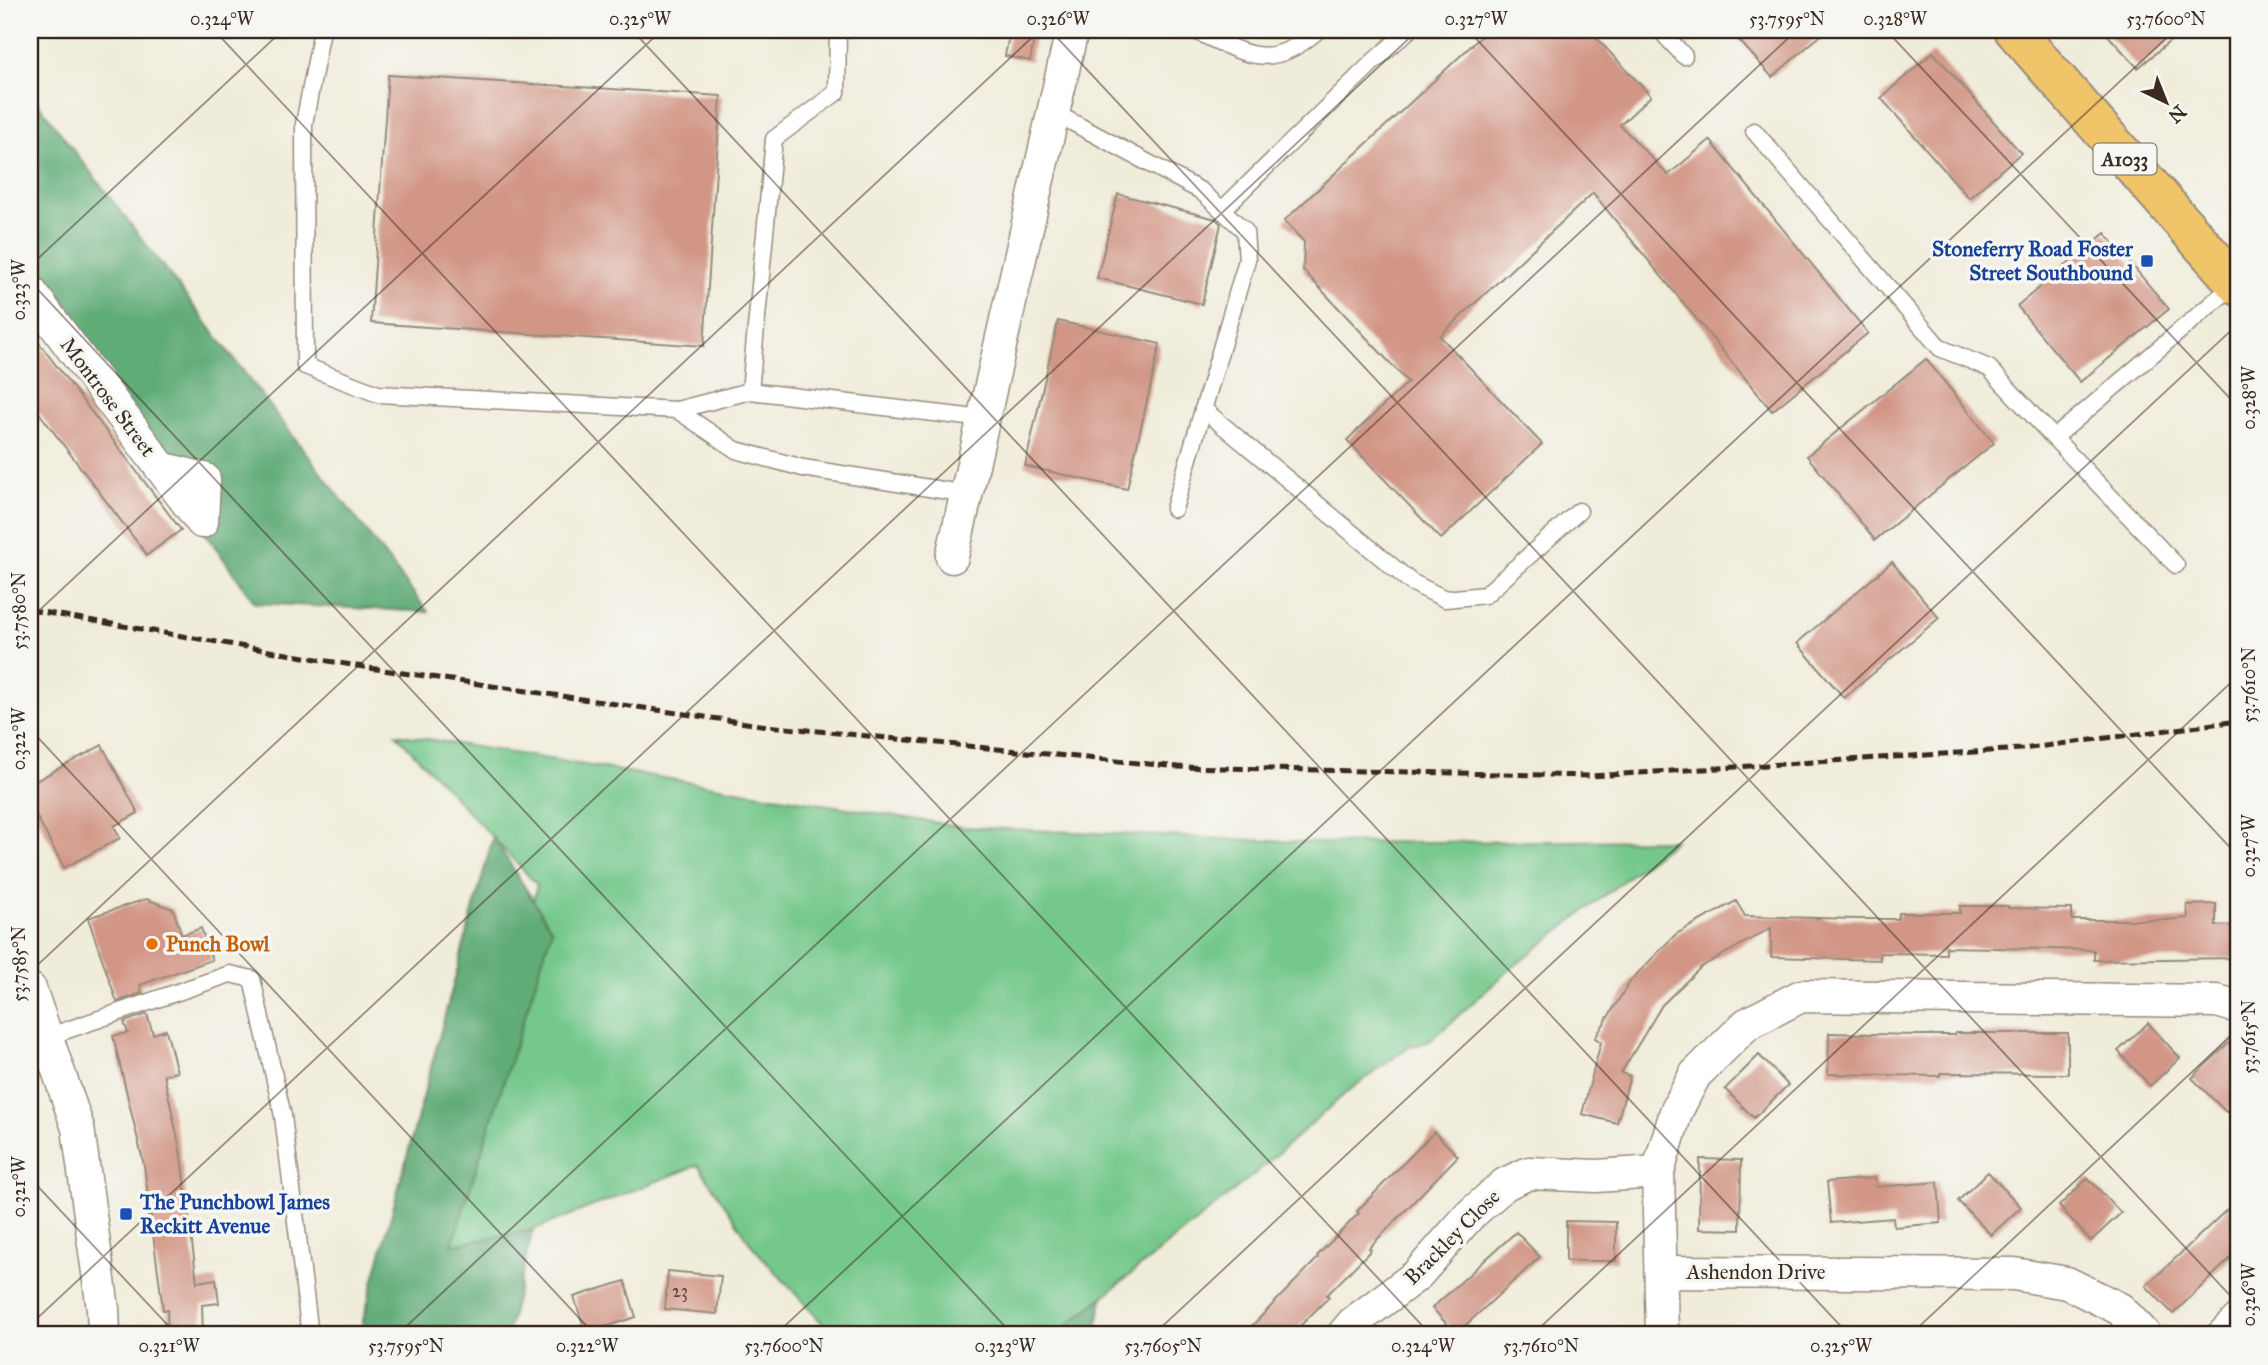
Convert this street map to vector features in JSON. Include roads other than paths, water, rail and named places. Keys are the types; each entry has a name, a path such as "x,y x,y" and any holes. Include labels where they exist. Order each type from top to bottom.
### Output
{"highway":[{"name":"A1033","path":"2014,30 2237,285"}],"street":[{"path":"953,557 1072,30"},
{"name":"Montrose Street","path":"30,291 161,468"},
{"name":"Ashendon Drive","path":"2145,1335 2120,1309 2067,1283 2014,1274 1662,1272 1658,1172 1676,1112 1695,1075 1747,1024 1801,996 2217,1001 2238,1007"},
{"path":"36,1016 78,1128 103,1309 104,1335"},
{"name":"Brackley Close","path":"1343,1335 1353,1323 1417,1275 1469,1216 1505,1184 1529,1173 1596,1176 1658,1172"},
{"path":"1662,1272 1662,1335"},
{"path":"2223,1335 2238,1320"}],"lane":[{"path":"322,30 304,124 305,366 378,394 677,410 750,391 984,419"},
{"path":"750,391 774,139 838,92 838,30"},
{"path":"1193,30 1245,53 1269,57 1301,45 1318,30"},
{"path":"1223,209 1409,30"},
{"path":"1660,30 1684,56"},
{"path":"1053,112 1201,191 1245,231 1247,260 1174,509"},
{"path":"1754,131 1940,348 1989,368 2176,565"},
{"path":"2054,438 2237,285"},
{"path":"1203,409 1411,582 1445,599 1485,595 1578,511"},
{"path":"677,410 736,450 803,468 967,494"},
{"path":"36,1016 230,974 252,979 283,1116 310,1335"}],"railway":[{"path":"30,610 369,668 767,726 1178,767 1591,776 2022,749 2238,721"}],"place":[{"name":"Stoneferry Road Foster Street Southbound","path":"2147,261"},
{"name":"Punch Bowl","path":"152,944"},
{"name":"The Punchbowl James Reckitt Avenue","path":"126,1214"}]}
